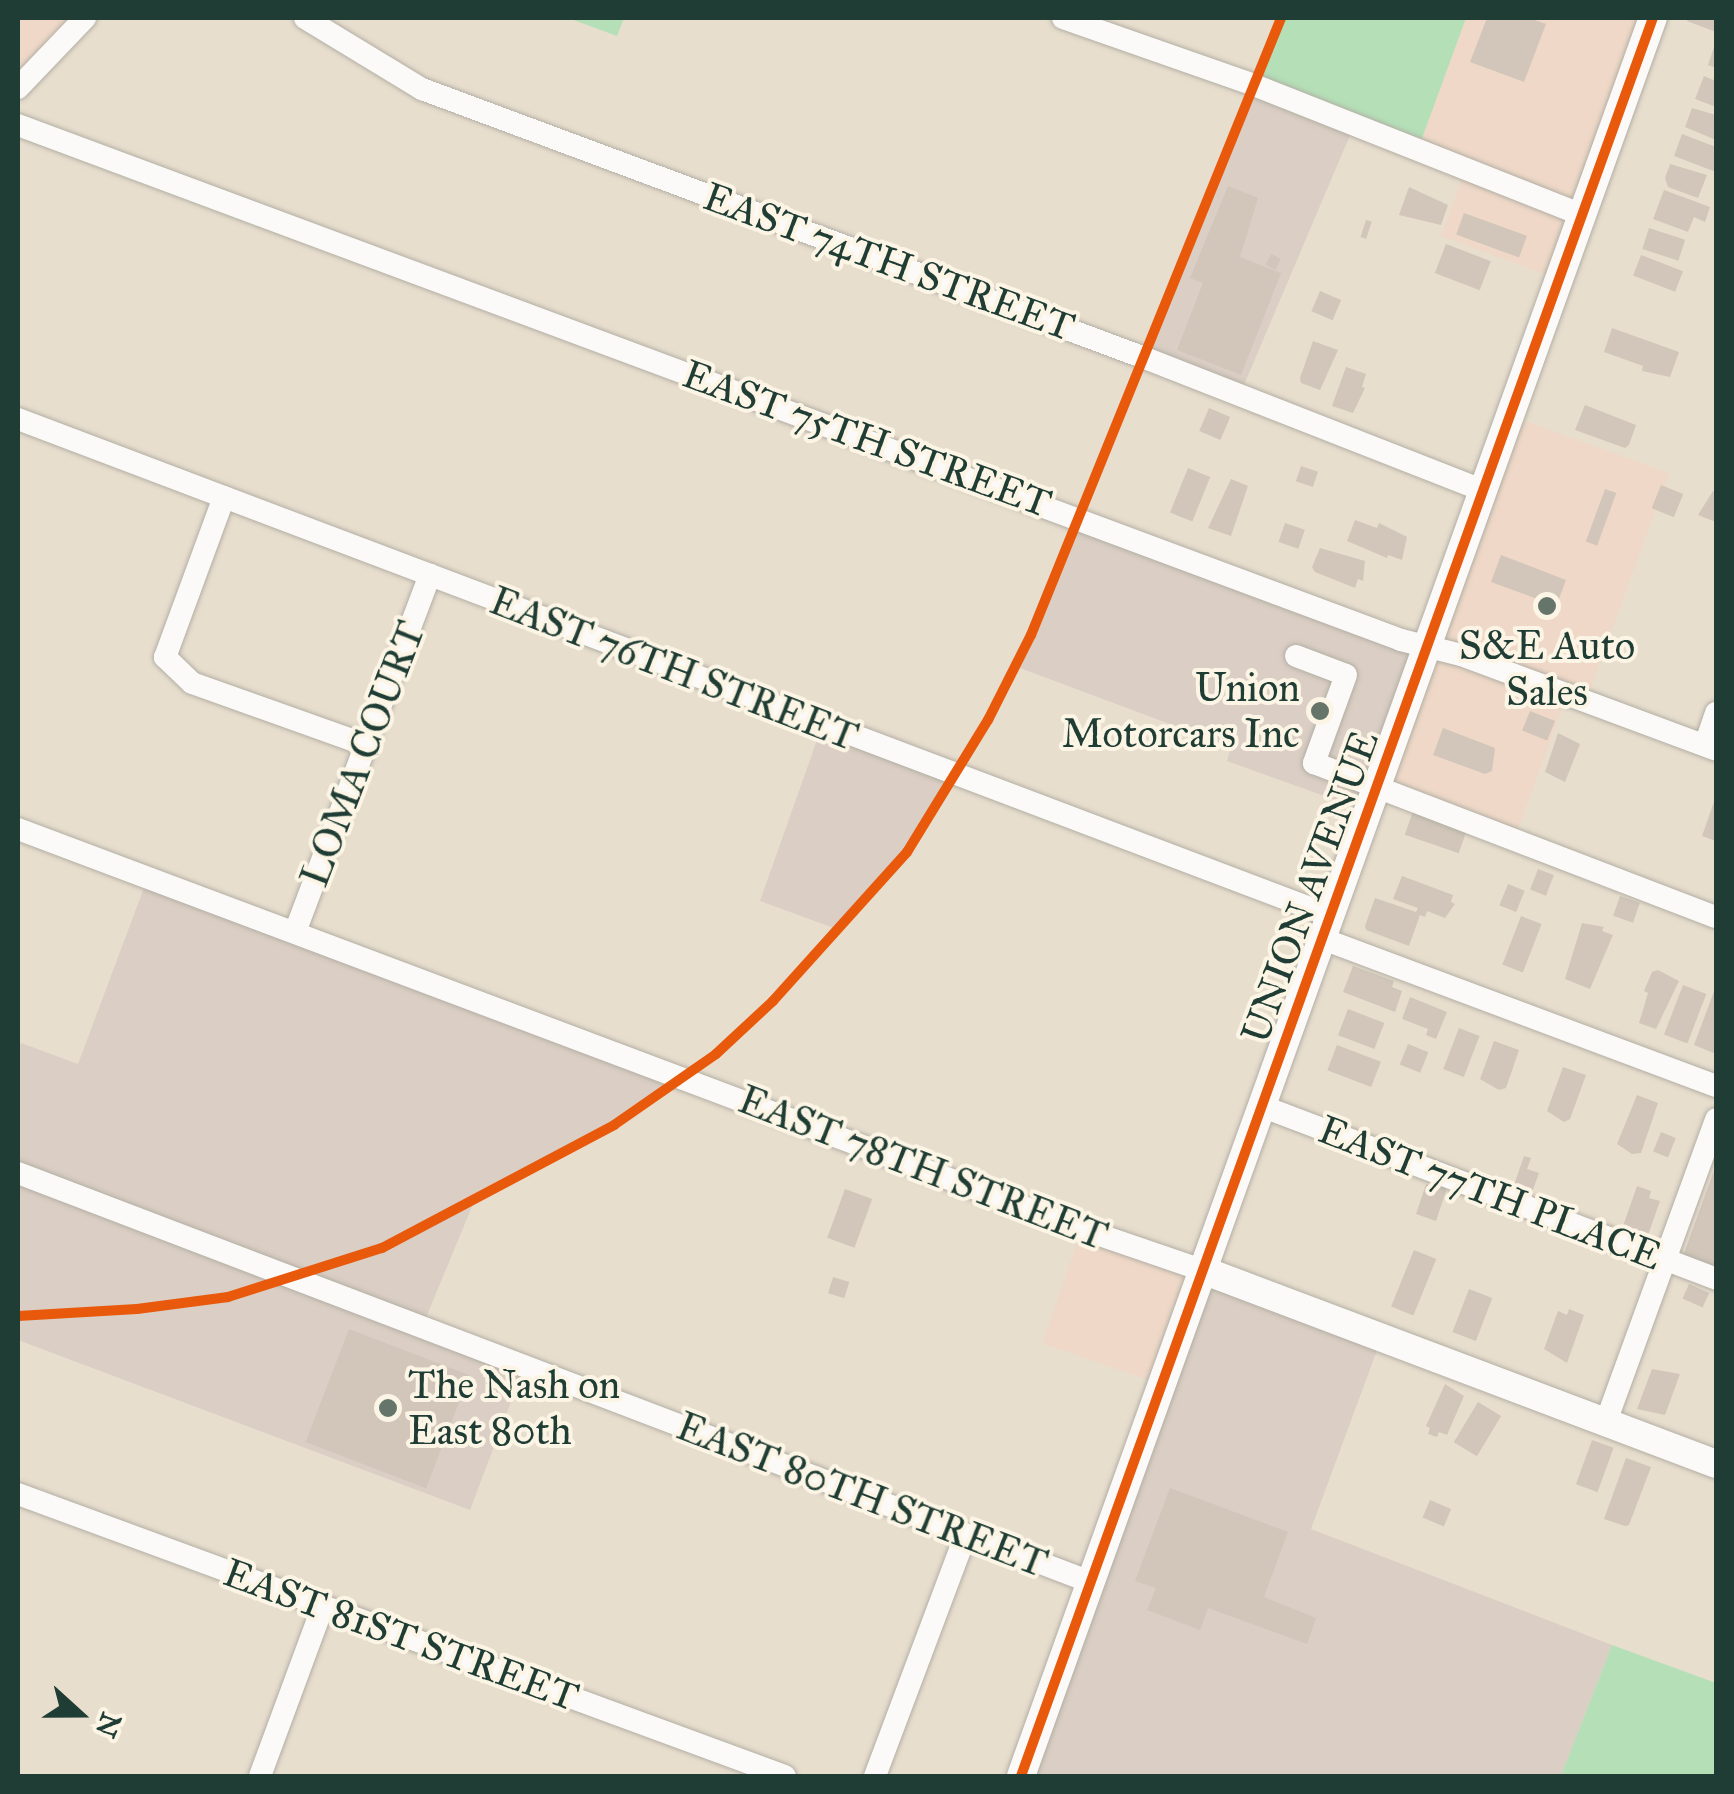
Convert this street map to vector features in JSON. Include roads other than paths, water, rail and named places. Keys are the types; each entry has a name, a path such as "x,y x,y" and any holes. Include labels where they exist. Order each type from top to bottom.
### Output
{"main road":[{"name":"UNION AVENUE","path":"1021,1776 1654,18"},
{"name":"EAST 78TH STREET","path":"1205,1270 1607,1419 1716,1464"}],"street":[{"path":"18,88 85,18"},
{"name":"EAST 74TH STREET","path":"305,18 422,88 1145,358 1482,490"},
{"path":"1063,18 1125,28 1582,215"},
{"name":"EAST 75TH STREET","path":"18,125 1710,748"},
{"name":"EAST 76TH STREET","path":"18,420 430,575 1327,927 1716,1086"},
{"path":"224,497 166,657 192,683 366,745"},
{"name":"LOMA COURT","path":"296,932 430,575"},
{"path":"1296,656 1346,675 1314,763 1716,917"},
{"path":"1710,748 1716,713"},
{"name":"EAST 78TH STREET","path":"18,829 1082,1229 1205,1270"},
{"name":"EAST 77TH PLACE","path":"1264,1107 1716,1279"},
{"path":"1607,1419 1668,1261 1716,1119"},
{"name":"EAST 80TH STREET","path":"18,1172 1090,1582"},
{"name":"EAST 81ST STREET","path":"18,1494 784,1776"},
{"path":"875,1776 964,1536"},
{"path":"260,1776 324,1606"}],"place":[{"name":"S&E Auto Sales","path":"1547,606"},
{"name":"Union Motorcars Inc","path":"1320,711"},
{"name":"The Nash on East 80th","path":"388,1408"}]}
